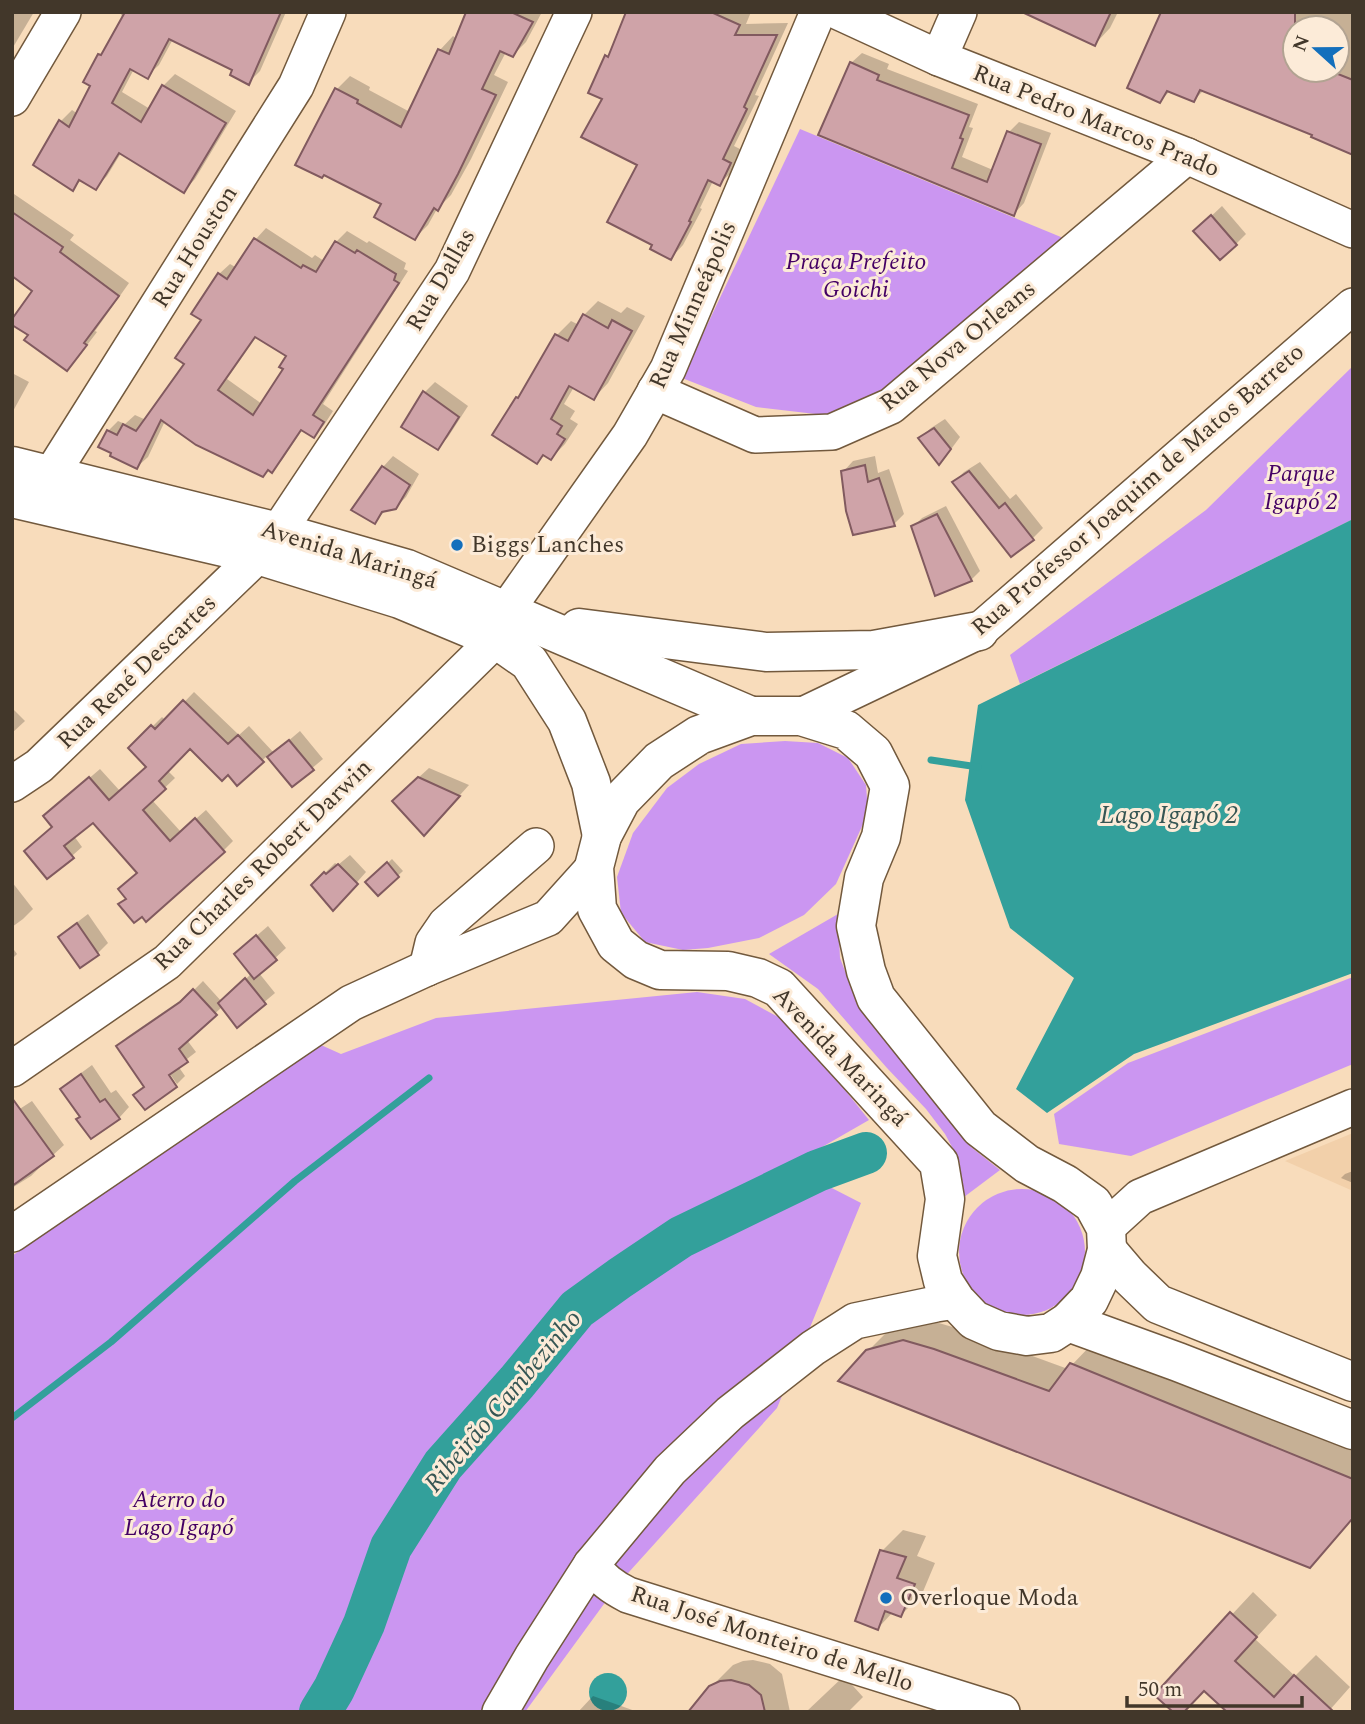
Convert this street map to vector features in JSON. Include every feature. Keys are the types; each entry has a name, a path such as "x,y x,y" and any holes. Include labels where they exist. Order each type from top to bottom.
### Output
{"main road":[{"name":"Avenida Maringá","path":"12,466 51,475 268,544"},
{"name":"Avenida Maringá","path":"12,498 407,569 512,624 751,716"},
{"name":"Avenida Maringá","path":"512,624 529,662 566,721 591,783 598,851 597,909 616,944 636,960 660,970 728,971 758,978 779,988 939,1163 945,1199 937,1255 943,1281 956,1301"},
{"path":"512,624 766,652 874,650 979,631"},
{"name":"Avenida Maringá","path":"598,851 621,800 659,761 699,735 751,716 801,716 846,730 873,753 890,786 881,837 863,878 856,926 866,971 876,998 980,1128 1027,1164 1065,1184 1093,1204 1106,1239 1130,1277 1158,1304 1353,1382"},
{"path":"956,1301 974,1320 999,1331 1027,1336 1051,1333 1068,1322 1088,1300 1100,1277 1106,1239"},
{"path":"1068,1322 1353,1430"}],"street":[{"path":"12,98 62,12"},
{"name":"Rua Houston","path":"51,475 296,86 328,12"},
{"name":"Rua Dallas","path":"268,544 452,271 575,12"},
{"name":"Rua Minneápolis","path":"512,624 668,369 818,12"},
{"name":"Rua Pedro Marcos Prado","path":"838,12 939,58 1187,156 1353,230"},
{"path":"939,58 959,12"},
{"name":"Rua Nova Orleans","path":"655,391 755,435 832,432 879,412 891,406 1187,156"},
{"name":"Rua Professor Joaquim de Matos Barreto","path":"801,716 979,631 1353,306"},
{"name":"Rua René Descartes","path":"12,784 38,766 268,544"},
{"name":"Rua Charles Robert Darwin","path":"12,1069 167,962 512,624"},
{"path":"427,968 433,943 446,924 536,846"},
{"path":"12,1234 351,1003 548,918 598,851"},
{"path":"1106,1239 1140,1197 1353,1107"},
{"path":"500,1712 591,1565 670,1470 730,1413 813,1348 855,1321 956,1301"},
{"name":"Rua José Monteiro de Mello","path":"591,1565 613,1587 628,1595 995,1711"}],"shaded area":[{"path":"1353,1133 1353,1191 1285,1161"}],"green space":[{"name":"Praça Prefeito Goichi","path":"800,129 1073,242 891,397 841,417 756,407 682,378"},
{"name":"Parque Igapó 2","path":"1353,366 1353,519 1020,684 1010,655 1206,510"},
{"path":"785,741 818,743 848,758 866,785 868,813 836,884 804,915 759,938 683,950 645,942 621,913 617,877 633,833 667,788 699,764 741,744"},
{"path":"838,914 840,958 858,1005 971,1147 1000,1170 964,1197 959,1160 945,1134 926,1109 818,989 769,954"},
{"path":"1353,977 1353,1064 1131,1156 1059,1144 1054,1114 1128,1063"},
{"name":"Aterro do Lago Igapó","path":"697,992 745,999 793,1025 869,1120 789,1166 861,1203 777,1408 620,1582 525,1712 12,1712 12,1256 284,1062 321,1045 341,1054 436,1018"},
{"path":"1022,1189 1046,1194 1067,1207 1080,1228 1085,1252 1080,1276 1067,1297 1046,1310 1022,1315 998,1310 977,1297 964,1276 959,1252 964,1228 977,1207 998,1194"}],"water":[{"name":"Lago Igapó 2","path":"1353,519 1353,973 1134,1054 1047,1113 1016,1089 1074,978 1010,928 965,800 978,705"},
{"path":"608,1673 621,1679 627,1692 621,1705 608,1711 595,1705 589,1692 595,1679"}],"building":[{"path":"125,12 281,12 249,85 230,75 232,70 169,39 148,79 130,69 112,103 141,122 162,85 226,123 184,193 119,153 96,190 79,180 73,191 33,165 59,120 69,127 90,86 83,82"},
{"path":"466,12 511,12 533,22 513,57 500,51 482,89 496,95 438,211 434,208 415,240 374,217 381,204 324,175 322,178 295,165 335,88 401,127 438,49 449,54"},
{"path":"626,12 711,12 740,25 735,35 777,35 723,159 731,163 720,186 708,180 689,221 691,222 671,260 650,249 652,245 607,222 637,165 581,137 602,99 588,93 605,55 608,57"},
{"path":"1022,12 1111,12 1095,46"},
{"path":"1161,12 1295,12 1281,14 1281,84 1351,84 1351,79 1353,80 1353,155 1311,137 1312,135 1200,90 1194,102 1167,91 1160,103 1127,88"},
{"path":"850,62 879,75 877,80 969,115 952,168 987,182 1007,131 1041,144 1014,216 818,135"},
{"path":"12,212 63,247 60,252 119,296 67,371 24,340 28,335 12,325 12,319 32,291 12,276"},
{"path":"1211,215 1237,245 1220,260 1193,231"},
{"path":"254,238 301,268 303,265 316,272 335,241 355,253 357,250 396,274 394,280 399,283 313,415 324,422 314,438 301,430 272,473 268,470 263,477 196,445 161,420 137,469 110,456 111,453 98,447 107,430 117,435 123,424 136,431 184,364 175,358 201,320 191,314 218,273 227,279","holes":["255,337 286,356 279,367 283,369 253,415 218,390"]},
{"path":"583,314 608,328 612,320 632,331 594,400 569,386 551,419 562,426 557,434 565,439 551,460 543,455 537,464 492,435 516,397 518,398 555,334 568,341"},
{"path":"423,391 459,417 438,450 401,427"},
{"path":"934,428 951,449 939,465 918,438"},
{"path":"865,465 868,482 879,478 895,526 853,535 846,511 841,471"},
{"path":"382,466 410,485 396,509 382,512 375,524 351,510"},
{"path":"969,471 999,508 1005,503 1034,540 1011,557 952,482"},
{"path":"937,514 972,581 935,596 911,526"},
{"path":"183,700 228,744 238,735 264,762 237,786 228,775 222,781 190,749 159,781 166,789 143,810 170,841 195,818 225,852 146,922 142,917 134,923 118,904 126,899 118,889 137,873 93,823 64,846 74,858 47,879 24,851 52,827 43,816 89,777 109,800 146,767 128,748 151,725 155,729"},
{"path":"289,740 314,770 292,787 267,757"},
{"path":"418,777 460,796 424,836 392,801"},
{"path":"387,862 399,877 378,896 365,882"},
{"path":"338,864 358,884 333,911 311,885 324,872 326,874"},
{"path":"77,923 99,955 80,968 58,937"},
{"path":"256,935 277,960 254,979 234,954"},
{"path":"245,978 266,1004 237,1028 218,1003"},
{"path":"193,989 217,1015 179,1049 188,1062 169,1075 177,1087 145,1110 133,1095 144,1087 116,1046 180,1002"},
{"path":"81,1074 100,1102 105,1099 120,1119 91,1139 76,1119 80,1117 60,1089"},
{"path":"12,1098 54,1156 12,1186"},
{"path":"903,1340 1049,1391 1070,1363 1353,1479 1353,1518 1310,1568 838,1381 866,1350"},
{"name":"Overloque Moda","path":"880,1550 906,1557 897,1578 915,1584 901,1617 885,1611 878,1630 855,1621"},
{"path":"1230,1612 1257,1637 1235,1661 1274,1697 1294,1675 1334,1712 1227,1712 1204,1691 1184,1712 1173,1712 1154,1695"},
{"path":"731,1680 749,1685 761,1695 765,1712 688,1712 709,1686"}],"waterway":[{"path":"931,760 978,767"},
{"path":"12,1418 111,1342 295,1181 429,1078"},
{"name":"Ribeirão Cambezinho","path":"320,1712 334,1689 364,1624 391,1547 443,1465 577,1309 681,1237 817,1171 866,1153"}],"place":[{"name":"Biggs Lanches","path":"457,545"},
{"name":"Overloque Moda","path":"886,1598"}]}
